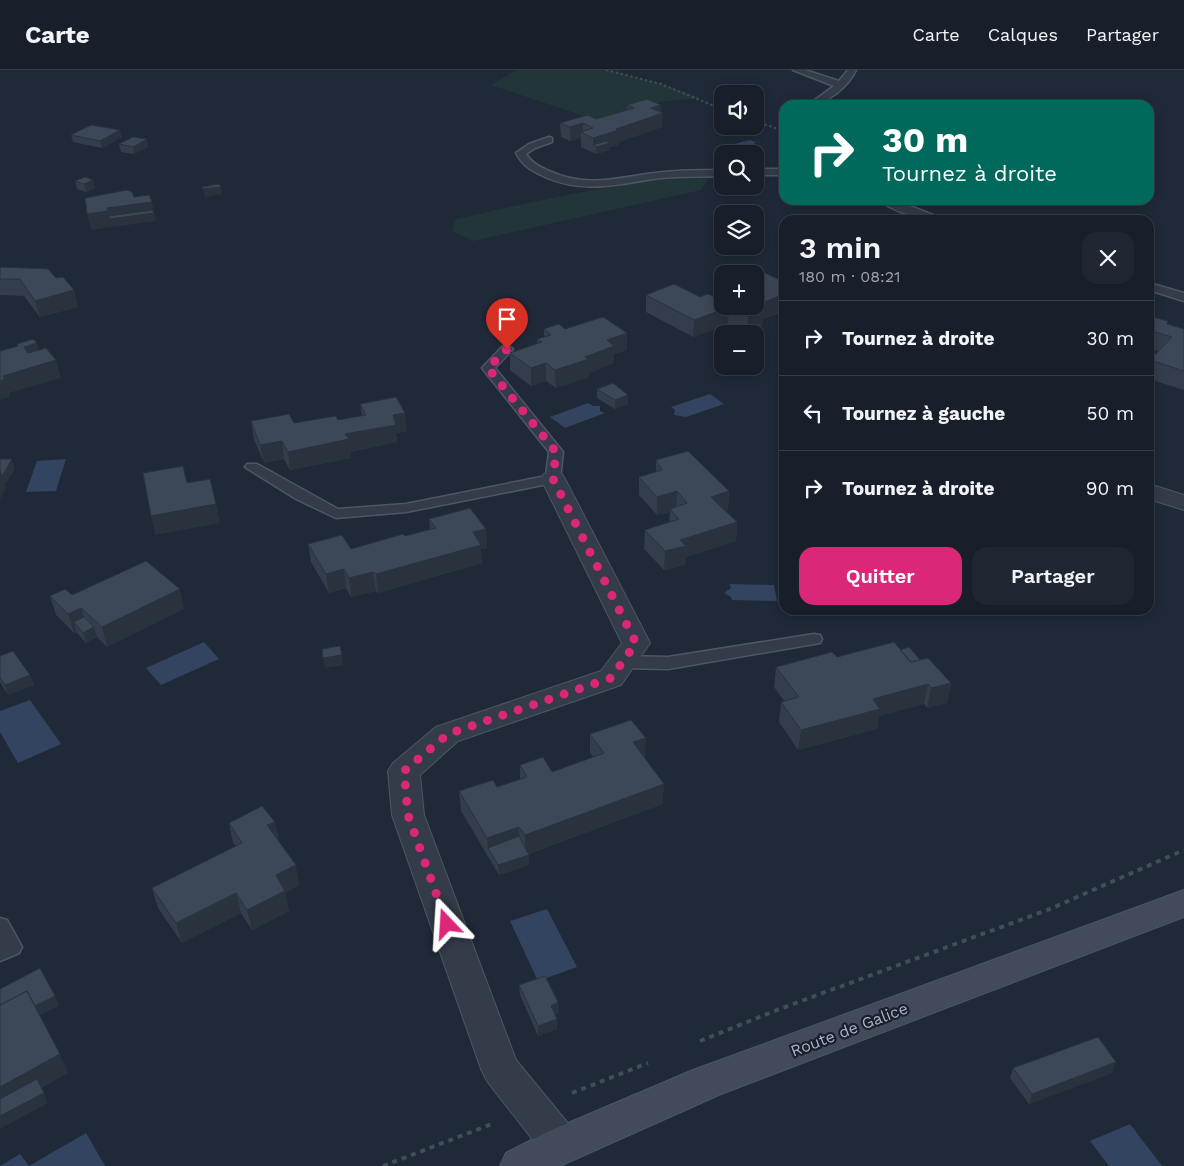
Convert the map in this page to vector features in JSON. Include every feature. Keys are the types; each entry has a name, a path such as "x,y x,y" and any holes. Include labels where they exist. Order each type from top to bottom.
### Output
{"main road":[{"name":"Route de Galice","path":"520,1166 707,1082 1184,904"}],"street":[{"path":"553,479 636,643 611,678 448,734 404,771 408,815 500,1069 561,1146"},
{"path":"1154,493 1184,503"}],"lane":[{"path":"797,70 841,85"},
{"path":"818,100 841,85 850,76 852,70"},
{"path":"549,140 521,153 525,163 559,180 574,184 592,185 678,173 714,173"},
{"path":"764,172 779,172"},
{"path":"896,205 922,215"},
{"path":"1154,288 1184,297"},
{"path":"252,467 336,514 406,508 553,479 556,452 488,368 507,349"},
{"path":"622,662 668,663 814,639"},
{"path":"0,926 12,947 0,953"}],"path":[{"path":"606,70 661,84 714,106"},
{"path":"764,124 779,129"},
{"path":"696,1043 777,1010 1050,909 1184,850"},
{"path":"383,1166 650,1062"}],"green space":[{"path":"517,70 606,70 661,84 701,98 660,102 599,121 491,85"},
{"path":"687,176 708,179 701,190 473,241 452,231 456,219 600,189"}],"water":[{"path":"750,140 756,142 753,145 734,145"},
{"path":"710,394 724,404 686,417 674,415 675,410 671,407"},
{"path":"588,403 593,406 600,406 600,411 605,413 565,428 550,417"},
{"path":"66,459 56,491 26,492 37,461"},
{"path":"730,584 774,585 777,601 732,600 731,597 724,593 731,588"},
{"path":"204,642 219,659 161,685 146,668"},
{"path":"30,700 61,744 18,763 0,732 0,711"},
{"path":"547,909 577,967 538,981 510,921"},
{"path":"1130,1124 1162,1166 1109,1166 1090,1141"},
{"path":"86,1133 105,1166 29,1166"},
{"path":"20,1154 29,1166 0,1166"}],"building":[{"path":"647,99 661,105 651,108 663,113 593,138 581,132 593,128 583,123 570,127 560,123 588,115 596,119 634,108 627,105"},
{"path":"91,125 120,130 100,141 71,135"},
{"path":"133,137 147,139 133,147 119,144"},
{"path":"606,141 610,143 596,147 593,145"},
{"path":"85,177 93,180 84,184 75,181"},
{"path":"219,184 221,187 203,189 202,187"},
{"path":"127,190 132,192 134,197 149,195 152,202 107,208 108,211 87,214 85,198"},
{"path":"153,210 154,213 109,219 109,216"},
{"path":"1,267 48,269 56,278 63,277 74,290 35,301 20,279 0,279"},
{"path":"764,272 779,280 779,296 764,302"},
{"path":"674,284 700,297 708,294 714,297 714,313 694,320 646,295"},
{"path":"603,317 627,333 607,340 614,346 585,357 589,359 555,370 546,363 531,368 510,353 542,342 537,339 551,335 544,329 559,324 565,329"},
{"path":"1154,317 1168,321 1167,324 1184,329 1184,371 1154,361 1154,356 1172,337 1154,332"},
{"path":"33,339 37,343 24,347 28,353 46,348 56,360 3,376 5,379 0,381 0,351"},
{"path":"613,383 628,395 615,400 597,389"},
{"path":"396,397 405,413 393,415 396,425 345,434 349,439 288,452 282,441 260,445 251,421 289,414 294,423 336,416 338,420 366,415 360,404"},
{"path":"688,451 729,491 711,497 737,522 680,540 686,546 665,551 645,530 679,519 670,509 687,503 677,491 657,497 639,477 662,470 656,460"},
{"path":"0,459 12,459 2,476 0,470"},
{"path":"183,466 187,483 210,479 216,504 151,516 143,473"},
{"path":"470,508 486,529 473,532 481,545 376,574 373,572 349,578 344,569 326,574 308,544 342,535 351,549 403,534 405,536 436,528 429,519"},
{"path":"146,561 180,589 102,627 81,608 68,614 50,596 65,589 72,595"},
{"path":"84,617 94,627 83,633 74,622"},
{"path":"894,642 911,662 928,658 951,683 931,688 928,684 873,699 880,709 801,730 781,702 799,697 776,667 832,652 837,657"},
{"path":"340,646 342,655 323,658 322,649"},
{"path":"909,647 920,660 911,662 900,650"},
{"path":"13,651 30,675 5,685 0,677 0,656"},
{"path":"631,720 646,738 633,742 664,784 525,835 519,827 487,838 459,791 493,780 497,787 527,777 520,765 543,757 552,772 604,753 590,734"},
{"path":"262,806 275,822 267,825 296,865 276,875 285,891 247,910 236,893 176,923 152,888 242,843 229,823"},
{"path":"519,836 529,855 498,865 488,848"},
{"path":"40,968 55,996 35,1006 27,991 0,1005 0,989"},
{"path":"545,976 558,1002 551,1006 557,1019 538,1026 519,985"},
{"path":"27,991 60,1054 0,1087 0,1005"},
{"path":"1098,1037 1116,1062 1032,1094 1013,1068"},
{"path":"37,1079 44,1093 0,1116 0,1099"}],"route":[{"path":"447,924 408,815 404,771 448,734 611,678 636,643 553,479 556,452 488,368 507,349"}]}
